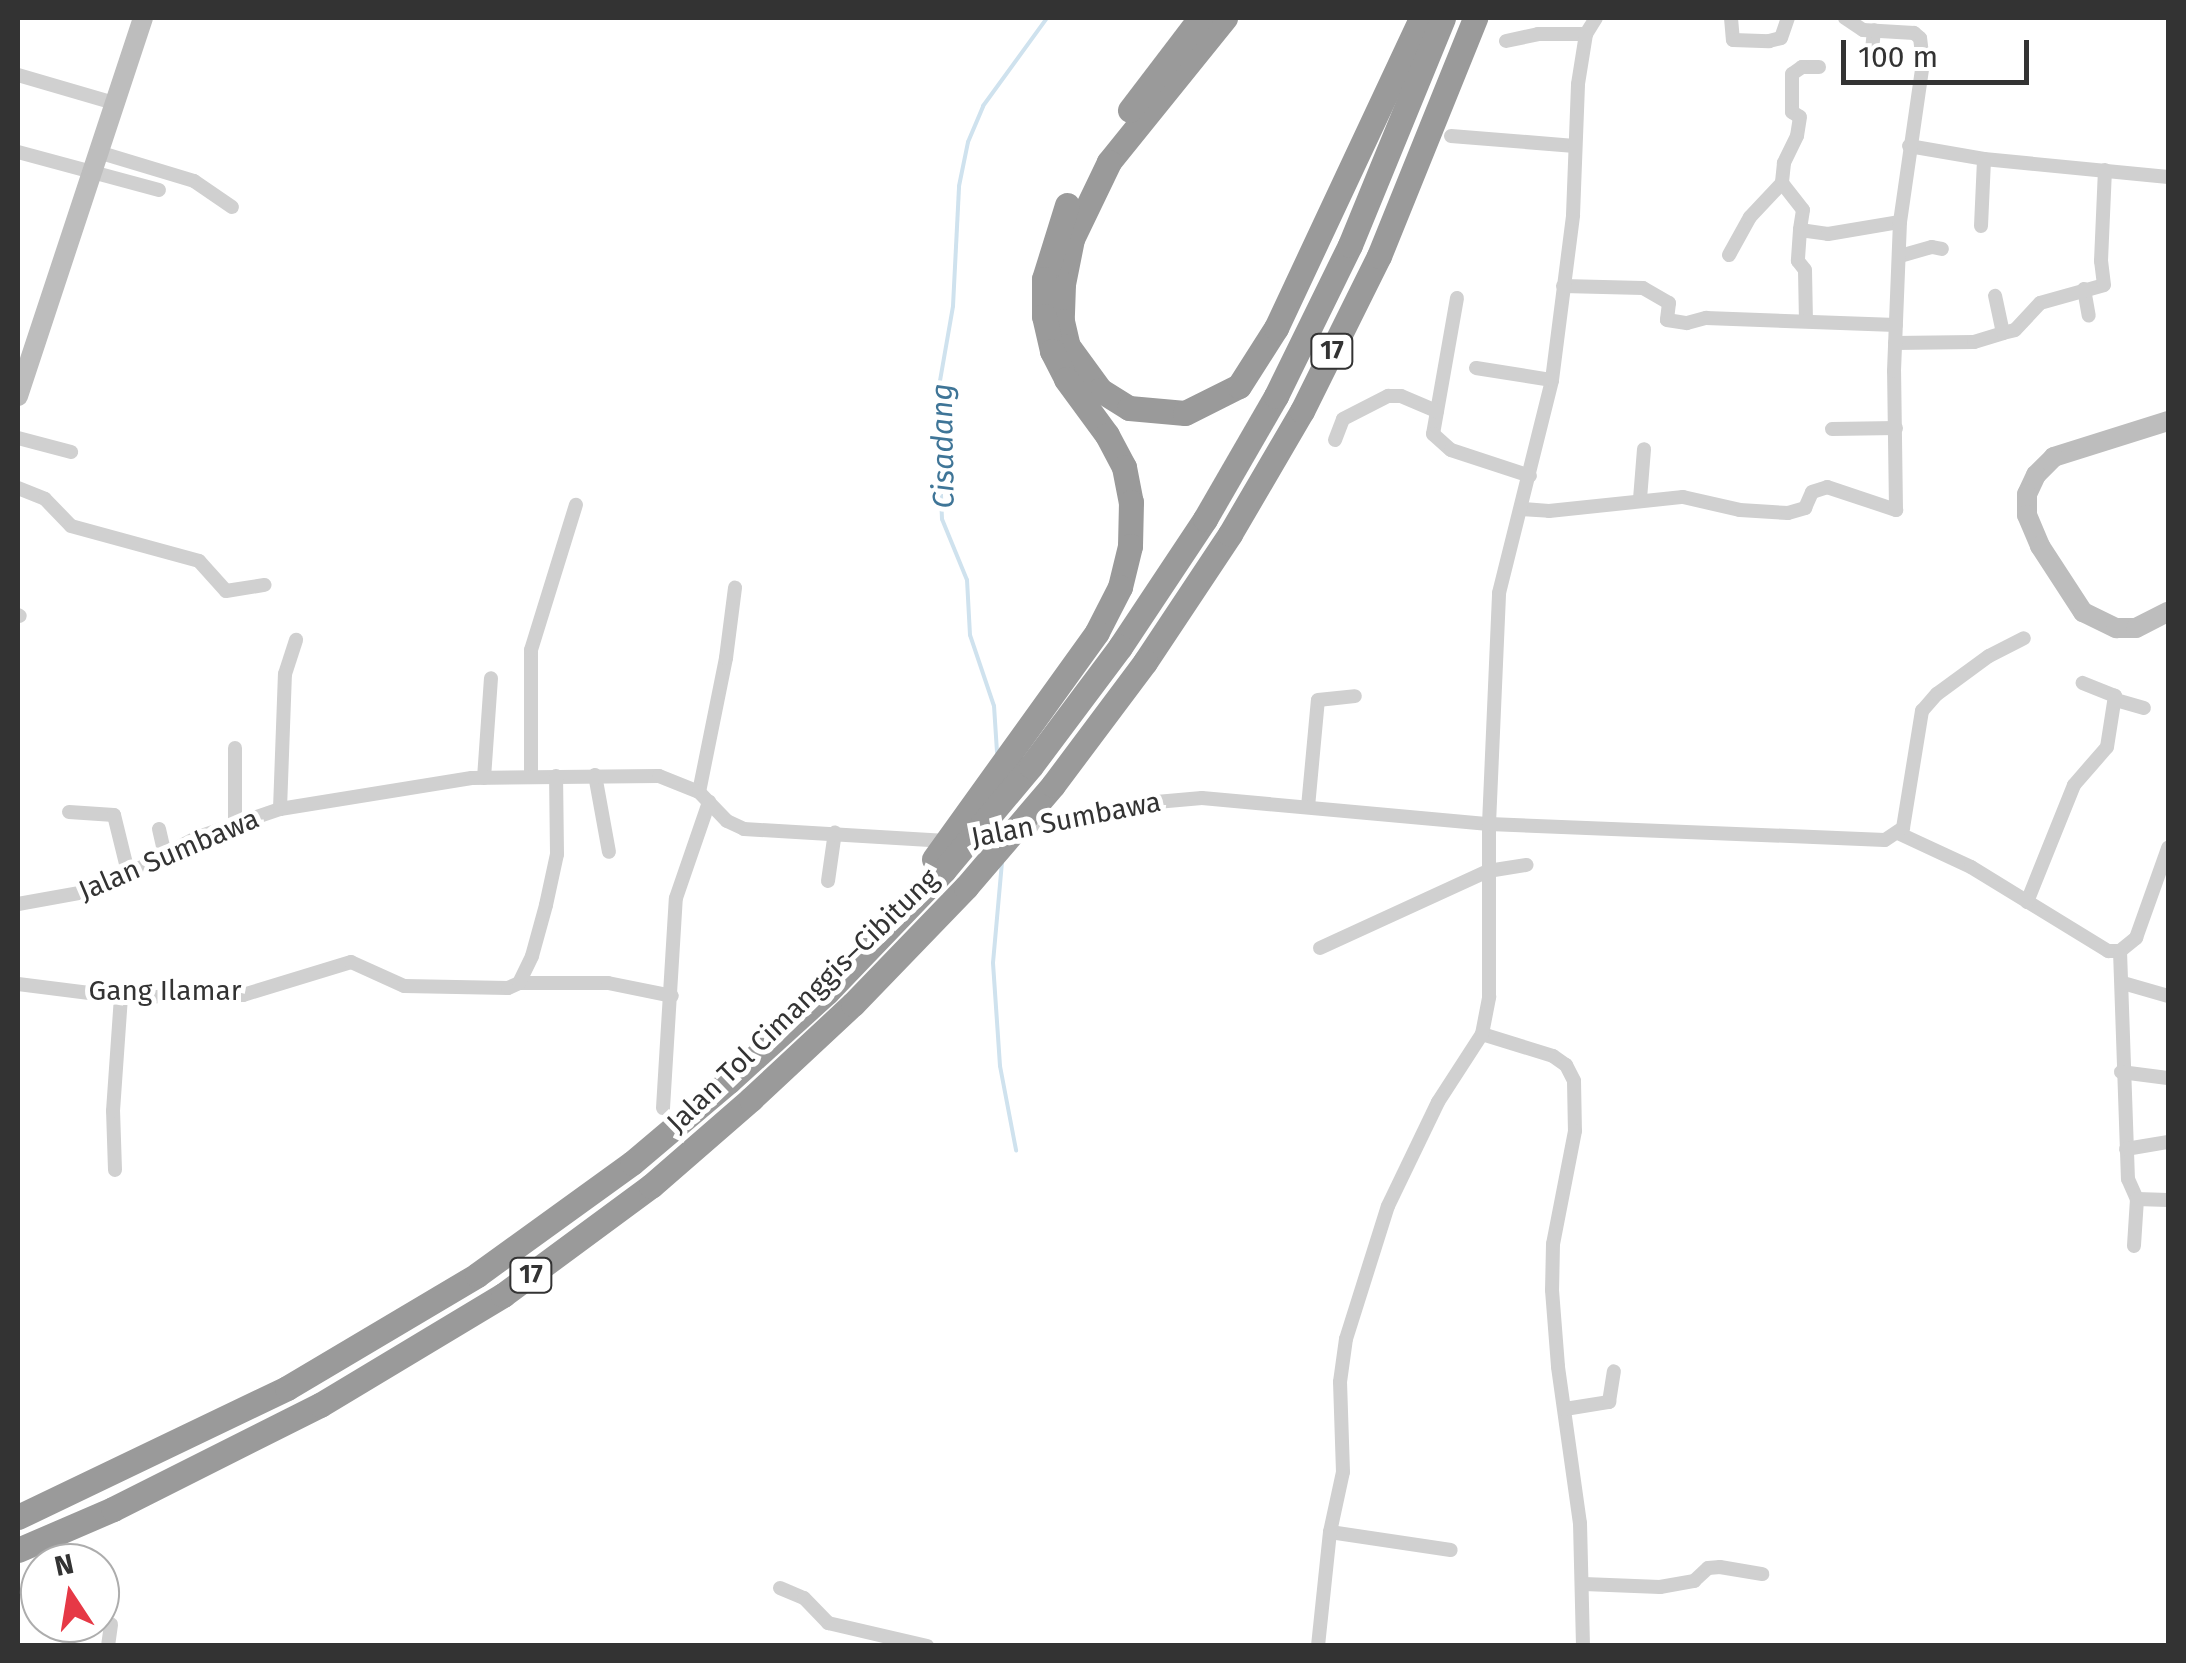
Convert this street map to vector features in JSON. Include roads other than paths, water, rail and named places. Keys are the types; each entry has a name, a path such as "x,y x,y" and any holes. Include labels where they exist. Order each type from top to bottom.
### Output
{"highway":[{"path":"939,865 1096,632 1120,587 1130,546 1132,502 1124,467 1052,351 1044,316 1044,279 1055,234 1072,194 1098,152 1200,18"},
{"path":"1226,18 1110,162 1072,238 1063,284 1062,321 1068,346 1100,390 1129,408 1185,412 1238,386 1258,360 1421,18"},
{"name":"Jalan Tol Cimanggis–Cibitung","path":"18,1517 288,1388 477,1275 632,1163 827,992 1031,766 1120,647 1205,519 1276,396 1350,246 1443,18"},
{"name":"Jalan Tol Cimanggis–Cibitung","path":"18,1550 113,1509 320,1405 503,1295 651,1186 751,1099 966,887 1052,784 1145,662 1230,534 1302,411 1378,256 1475,18"}],"main road":[{"path":"18,396 143,18"},
{"path":"2168,420 2054,457 2036,475 2028,494 2027,515 2040,546 2083,612 2116,628 2136,628 2168,612"}],"street":[{"path":"1318,1646 1330,1532 1343,1472 1340,1382 1350,1325 1399,1181 1438,1102 1482,1034 1490,980 1489,824 1499,593 1552,380 1586,34 1596,18"},
{"path":"1731,18 1733,40 1769,41 1781,38 1788,18"},
{"path":"1522,509 1549,511 1640,498 1683,497 1740,510 1788,513 1801,510 1812,492 1827,487 1896,510 1895,343 1900,222 1923,62 1914,26 1874,30 1858,28 1845,18"},
{"path":"1872,59 1874,30"},
{"path":"1506,41 1538,34 1586,34"},
{"path":"1729,255 1750,217 1782,182 1784,163 1797,136 1800,117 1792,112 1792,74 1802,67 1819,67"},
{"path":"18,75 114,103"},
{"path":"1451,136 1575,146"},
{"path":"1909,146 1984,159 2168,177"},
{"path":"18,152 194,181 232,207"},
{"path":"1980,226 1984,159"},
{"path":"96,162 159,190"},
{"path":"1895,343 1974,342 2014,330 2040,303 2104,285 2105,170"},
{"path":"1782,182 1803,210 1798,261 1805,270 1806,321"},
{"path":"1800,230 1828,234 1900,222"},
{"path":"1900,256 1932,247 1942,249"},
{"path":"1564,286 1643,288 1668,303 1667,320 1687,324 1706,318 1896,324"},
{"path":"2084,288 2088,316"},
{"path":"1995,296 2003,333"},
{"path":"1457,298 1433,434 1451,450 1530,476"},
{"path":"1476,368 1552,380"},
{"path":"1335,440 1342,419 1388,396 1400,396 1436,411"},
{"path":"1832,429 1896,428"},
{"path":"18,438 71,452"},
{"path":"1640,498 1644,448"},
{"path":"18,488 45,500 71,526 199,561 228,592 265,585"},
{"path":"531,777 531,650 576,505"},
{"path":"663,1108 676,898 704,797 735,588"},
{"path":"2024,638 1989,656 1937,694 1922,711 1900,834 1970,867 2100,948 2120,950 2136,938 2168,848"},
{"path":"280,809 285,674 296,640"},
{"path":"484,778 492,678"},
{"path":"2083,683 2105,690 2116,700 2144,708"},
{"path":"1308,807 1318,700 1354,696"},
{"path":"2026,902 2074,785 2106,747 2116,700"},
{"path":"235,748 235,824"},
{"path":"596,775 609,852"},
{"path":"556,776 556,854 540,928 518,982 608,984 672,996"},
{"name":"Jalan Sumbawa","path":"18,904 89,893 164,855 280,809 484,778 659,776 704,797 727,821 744,829 952,841 1164,800 1202,798 1489,824 1806,840 1885,840 1900,834"},
{"path":"69,812 114,815 129,876"},
{"path":"159,829 164,855"},
{"path":"828,881 835,832"},
{"path":"1320,948 1488,870 1526,864"},
{"path":"2120,950 2124,983 2121,1072 2128,1179 2137,1199 2134,1246"},
{"name":"Gang Ilamar","path":"18,984 121,997 243,994 336,963 356,962 404,986 497,990 518,982"},
{"path":"2124,983 2168,996"},
{"path":"116,1170 113,1110 121,997"},
{"path":"1482,1034 1553,1056 1566,1065 1574,1081 1575,1131 1554,1244 1552,1277 1584,1584 1582,1646"},
{"path":"2121,1072 2168,1078"},
{"path":"2126,1149 2168,1142"},
{"path":"2137,1199 2168,1200"},
{"path":"1564,1409 1609,1402 1614,1371"},
{"path":"1330,1532 1451,1550"},
{"path":"1584,1584 1660,1587 1694,1582 1708,1568 1720,1566 1762,1574"},
{"path":"780,1588 804,1598 828,1624 928,1646"}],"waterway":[{"name":"Cisadang","path":"997,752 994,706 970,635 967,580 942,519 937,398 953,306 959,186 968,142 983,106 1047,18"},
{"name":"Cisadang","path":"1002,862 993,963 1000,1066 1016,1150"}]}
